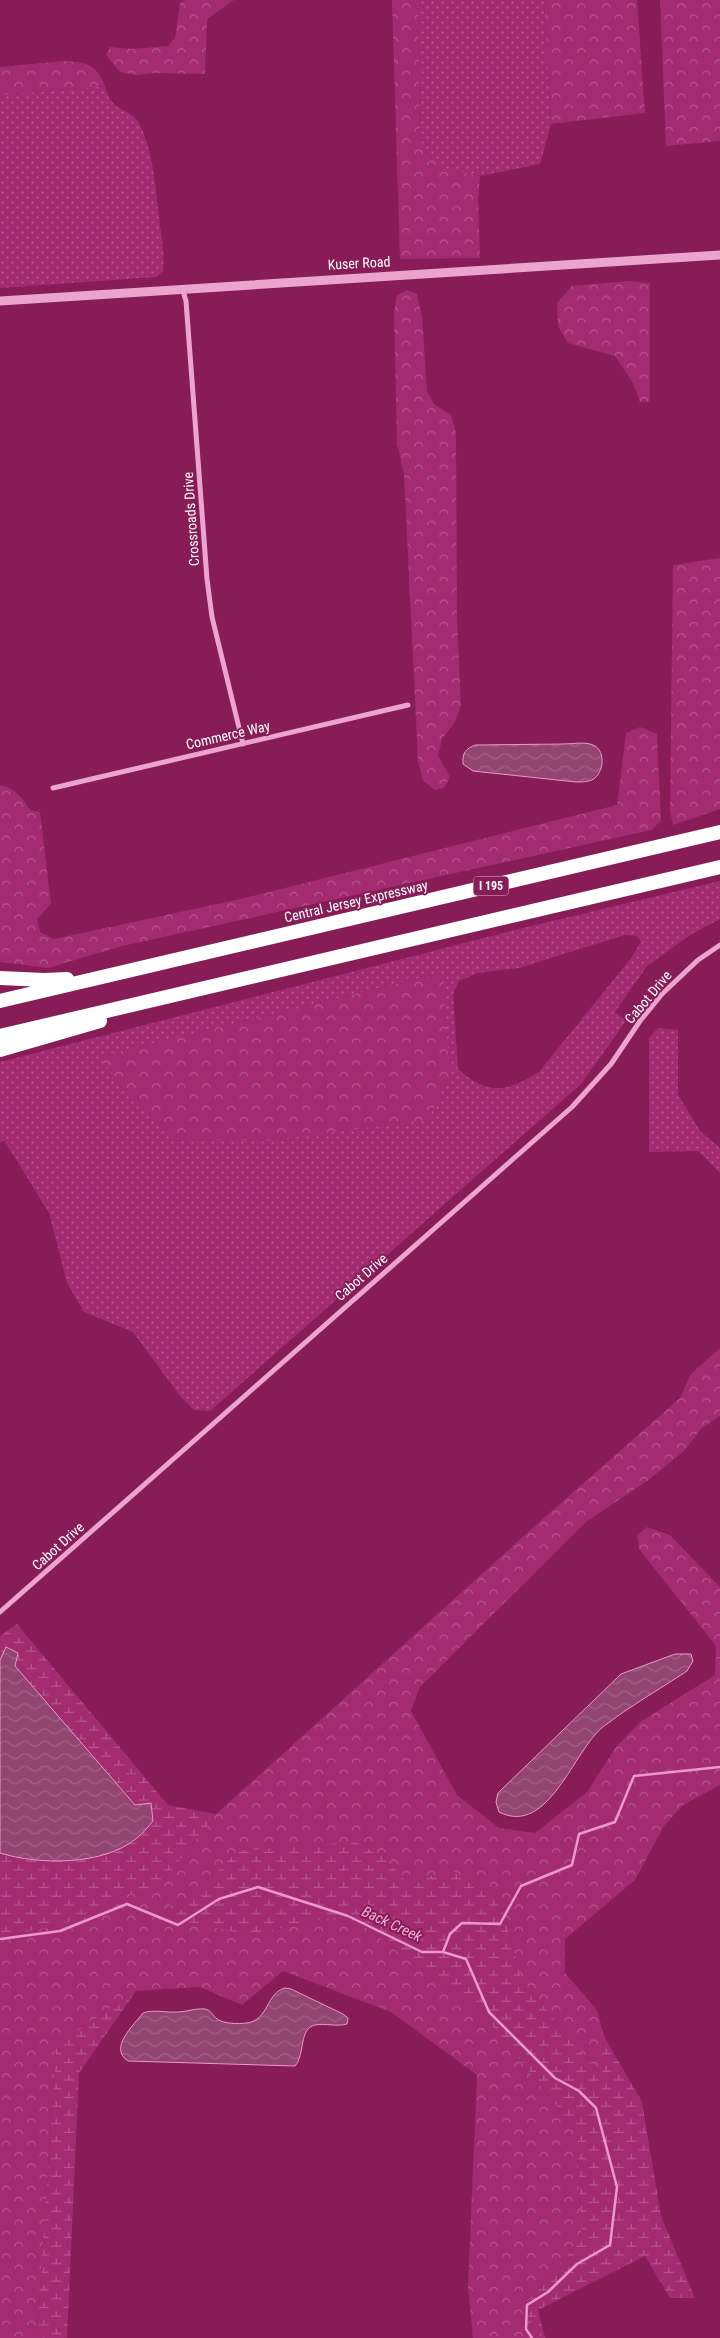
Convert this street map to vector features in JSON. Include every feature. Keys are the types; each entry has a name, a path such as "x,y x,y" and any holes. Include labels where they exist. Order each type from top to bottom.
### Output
{"highway":[{"name":"Central Jersey Expressway","path":"0,1001 720,832"},
{"path":"0,1036 720,867"},
{"path":"0,978 44,980 86,976 261,940"},
{"path":"0,1050 268,973"}],"street":[{"name":"Kuser Road","path":"0,301 720,255"},
{"name":"Crossroads Drive","path":"183,290 186,301 207,579 212,617 243,744"},
{"name":"Commerce Way","path":"53,788 408,705"},
{"name":"Cabot Drive","path":"0,1612 572,1107 611,1064 640,1021 662,994 698,960 720,945"}],"green space":[{"path":"185,0 234,0 207,19 205,74 154,73 137,75 120,72 106,55 110,47 132,49 168,46 175,38 180,3"},
{"path":"392,0 418,0 420,143 440,168 480,176 478,199 480,258 400,259"},
{"path":"418,0 544,0 551,124 540,164 480,176 440,168 420,144"},
{"path":"544,0 637,0 645,113 551,124"},
{"path":"660,0 720,0 720,141 666,146"},
{"path":"64,61 78,62 94,69 105,86 0,95 0,67"},
{"path":"105,86 108,96 117,107 137,120 145,137 155,183 163,251 163,271 156,277 0,288 0,95"},
{"path":"630,281 650,283 650,402 640,402 633,383 615,356 568,343 558,326 557,303 572,286"},
{"path":"407,290 417,294 422,316 427,391 434,404 451,415 456,433 457,618 461,705 455,722 442,739 438,756 450,777 444,788 435,790 423,781 418,761 404,475 397,443 394,312 397,295"},
{"path":"720,558 720,809 673,825 670,810 673,565"},
{"path":"640,727 657,734 661,820 652,830 122,946 48,968 0,962 0,785 14,791 30,810 40,812 51,904 37,919 40,932 54,939 245,898 617,805 626,733"},
{"path":"720,881 720,919 690,935 647,966 615,1012 626,1021 581,1084 210,1411 194,1410 180,1396 133,1332 84,1312 67,1283 49,1213 4,1140 0,1143 0,1062 527,927","holes":["625,935 637,936 641,942 631,958 539,1072 517,1084 497,1088 478,1084 458,1069 453,994 459,981 478,973 519,968","442,976 99,1057 420,978"]},
{"path":"442,975 450,1074 428,1120 263,1141 170,1138 98,1057 420,978"},
{"path":"658,1028 678,1030 678,1095 701,1132 720,1148 720,1173 698,1151 649,1152 649,1038"},
{"path":"720,1348 720,1416 701,1429 684,1451 647,1481 586,1522 420,1687 411,1711 457,1795 499,1828 535,1833 587,1792 616,1747 640,1722 715,1675 716,1646 639,1549 637,1535 647,1527 670,1535 720,1587 720,1785 683,1805 664,1826 635,1880 565,1939 565,1973 597,2010 604,2036 602,2077 522,1980 499,1896 452,1871 406,1882 382,1856 173,1918 249,1935 348,1914 486,2018 577,2131 582,2238 521,2309 546,2338 473,2338 468,2286 477,2075 391,2012 283,1971 242,2005 200,1987 136,1991 56,2046 37,2338 0,2338 0,1938 81,1919 126,1893 151,1897 216,1814 546,1516 680,1398 690,1375"},
{"path":"17,1624 168,1805 216,1814 151,1897 126,1893 81,1919 0,1938 0,1853 33,1859 71,1860 89,1858 123,1847 137,1838 153,1821 135,1805 14,1666 18,1653 6,1647 0,1660 0,1636"},
{"path":"355,1842 382,1856 406,1881 452,1871 499,1896 522,1980 602,2077 604,2036 642,2102 661,2216 695,2298 670,2298 645,2256 538,2310 545,2337 521,2309 582,2238 577,2131 486,2018 348,1914 249,1935 173,1919 237,1851"},
{"path":"136,1991 79,2073 67,2338 37,2338 56,2046"}],"water":[{"path":"579,743 595,746 602,757 602,766 598,775 589,781 576,782 473,771 463,764 465,751 476,745"},
{"path":"6,1647 18,1653 15,1666 135,1805 151,1803 153,1821 139,1836 123,1847 107,1854 89,1858 52,1861 33,1860 0,1853 0,1660"},
{"path":"675,1654 691,1654 693,1661 687,1671 604,1726 546,1802 532,1812 517,1816 499,1812 496,1802 498,1793 621,1674"},
{"path":"285,1988 291,1989 348,2018 347,2024 315,2025 310,2027 304,2036 300,2055 295,2066 128,2061 123,2056 121,2050 122,2043 129,2030 143,2013 205,2009 223,2022 247,2023 260,2017 274,1995"}],"waterway":[{"path":"443,1952 450,1934 462,1923 500,1924 521,1886 572,1865 579,1834 615,1822 634,1776 720,1767"},
{"name":"Back Creek","path":"0,1939 60,1931 127,1904 178,1925 219,1899 258,1887 348,1916 422,1952 443,1952 466,1959 489,2012 555,2078 579,2091 596,2108 617,2187 610,2245 577,2264 548,2292 527,2305 526,2329 532,2338"}]}
